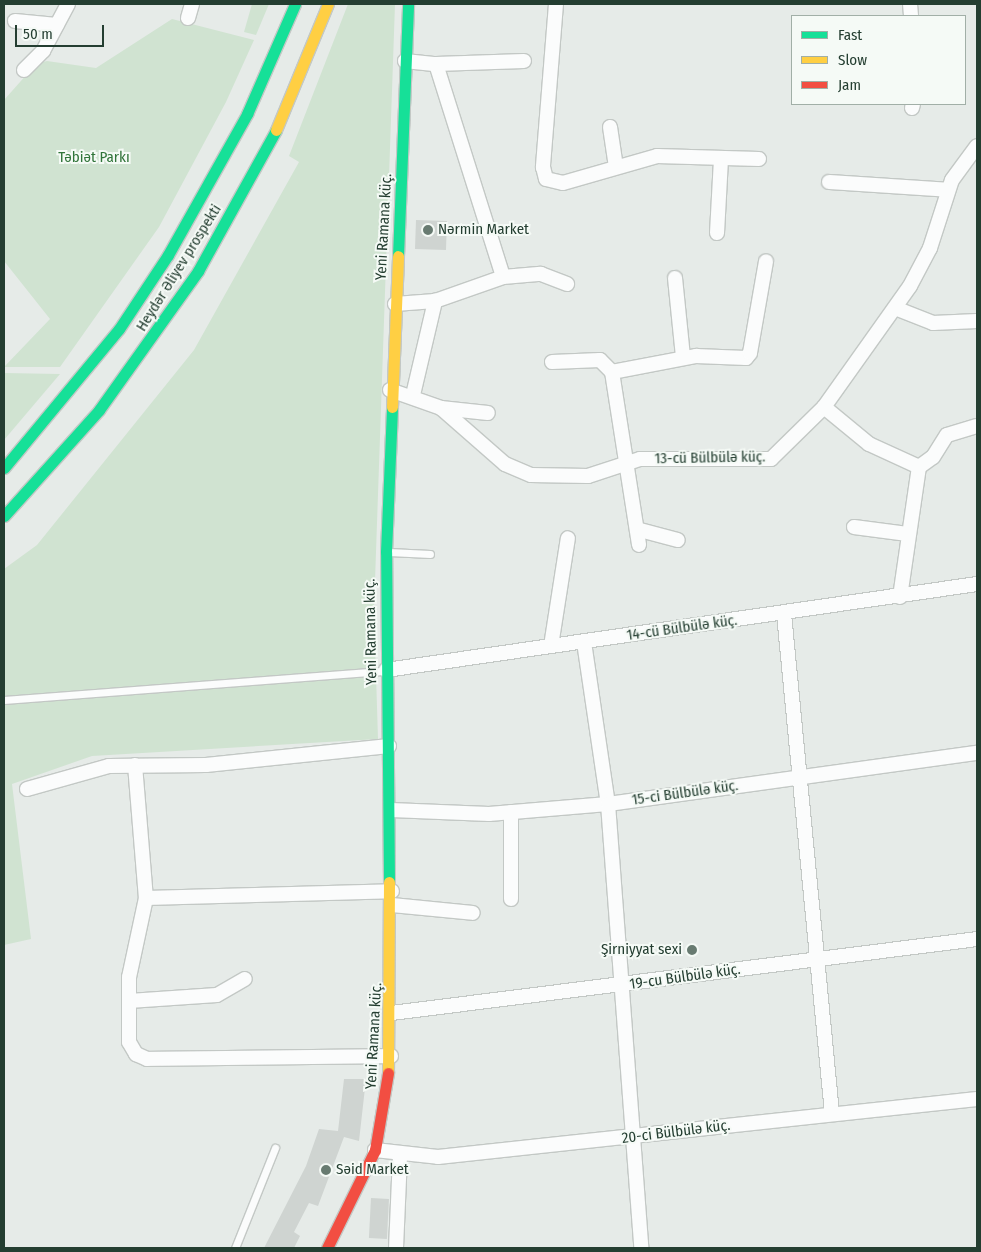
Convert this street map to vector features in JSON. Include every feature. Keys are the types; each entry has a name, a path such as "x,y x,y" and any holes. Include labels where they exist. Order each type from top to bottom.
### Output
{"main road":[{"name":"Heydər Əliyev prospekti","path":"4,468 119,329 168,255 247,114 295,4"},
{"name":"Heydər Əliyev prospekti","path":"4,516 99,410 198,271 275,131 328,4"},
{"name":"Yeni Ramana küç.","path":"327,1248 375,1150 391,1056 392,898 386,670 386,552 390,390 408,4"}],"street":[{"path":"24,70 43,51 68,4"},
{"path":"188,18 192,4"},
{"path":"556,4 544,167 546,180 563,183 616,166 657,156 760,159"},
{"path":"15,21 57,25"},
{"path":"405,61 436,64 524,61"},
{"path":"436,64 503,277"},
{"path":"610,127 616,166"},
{"name":"13-cü Bülbülə küç.","path":"390,390 413,396 441,408 504,464 531,475 588,476 625,463 771,458 824,407 895,308 930,248 948,190 977,146"},
{"path":"717,233 721,158"},
{"path":"829,182 948,190"},
{"path":"612,372 683,357 740,360 750,353 766,261"},
{"path":"395,304 435,301 503,277 541,274 567,284"},
{"path":"675,278 683,357"},
{"path":"413,396 435,301"},
{"path":"895,308 933,323 977,321"},
{"path":"552,362 600,360 612,372 625,463 640,530 639,545"},
{"path":"824,407 869,444 918,467"},
{"path":"441,408 488,412"},
{"path":"900,597 918,467 933,457 947,435 977,426"},
{"path":"854,528 908,534"},
{"path":"640,530 678,540"},
{"path":"551,646 568,538"},
{"name":"14-cü Bülbülə küç.","path":"386,670 784,614 977,584"},
{"path":"784,614 801,775 832,1113"},
{"path":"584,642 608,804 631,1138 641,1248"},
{"path":"27,789 81,771 135,765 206,765 389,746"},
{"name":"15-ci Bülbülə küç.","path":"391,810 511,812 608,804 801,775 977,753"},
{"path":"135,765 146,898 132,957 129,1001 129,1042 136,1054 147,1059 391,1056"},
{"path":"511,812 511,899"},
{"path":"146,898 392,898 473,913"},
{"name":"19-cu Bülbülə küç.","path":"392,1013 620,986 818,958 977,939"},
{"path":"129,1001 217,995 245,979"},
{"name":"20-ci Bülbülə küç.","path":"375,1150 400,1156 438,1157 631,1138 832,1113 977,1100"},
{"path":"396,1248 400,1156"}],"lane":[{"path":"386,552 430,554"},
{"path":"4,700 386,670"},
{"path":"235,1248 275,1148"}],"green space":[{"path":"252,4 269,4 256,35 244,32"},
{"path":"348,4 395,4 374,610 378,739 92,756 12,784 31,939 4,945 4,569 37,545 194,350 299,162 289,156"},
{"name":"Təbiət Parkı","path":"172,19 254,40 226,102 159,227 60,367 4,367 50,319 4,261 4,100 36,64 47,61 96,68"},
{"path":"4,373 60,374 4,440"}],"building":[{"path":"416,220 447,221 446,250 415,249"},
{"path":"344,1079 366,1079 359,1141 344,1137 318,1206 309,1203 294,1232 300,1236 294,1248 264,1248 306,1166 319,1129 338,1131"},
{"path":"371,1198 389,1199 387,1239 369,1238"}],"traffic: fast":[{"path":"4,468 119,329 168,255 247,114 295,4"},
{"path":"398,256 408,4"},
{"path":"4,516 99,410 198,271 276,130"},
{"path":"389,882 386,552 392,407"}],"traffic: slow":[{"path":"276,130 328,4"},
{"path":"392,407 398,256"},
{"path":"388,1073 389,882"}],"traffic: jam":[{"path":"327,1248 375,1150 388,1073"}],"place":[{"name":"Nərmin Market","path":"428,230"},
{"name":"Şirniyyat sexi","path":"692,950"},
{"name":"Səid Market","path":"326,1170"}]}
